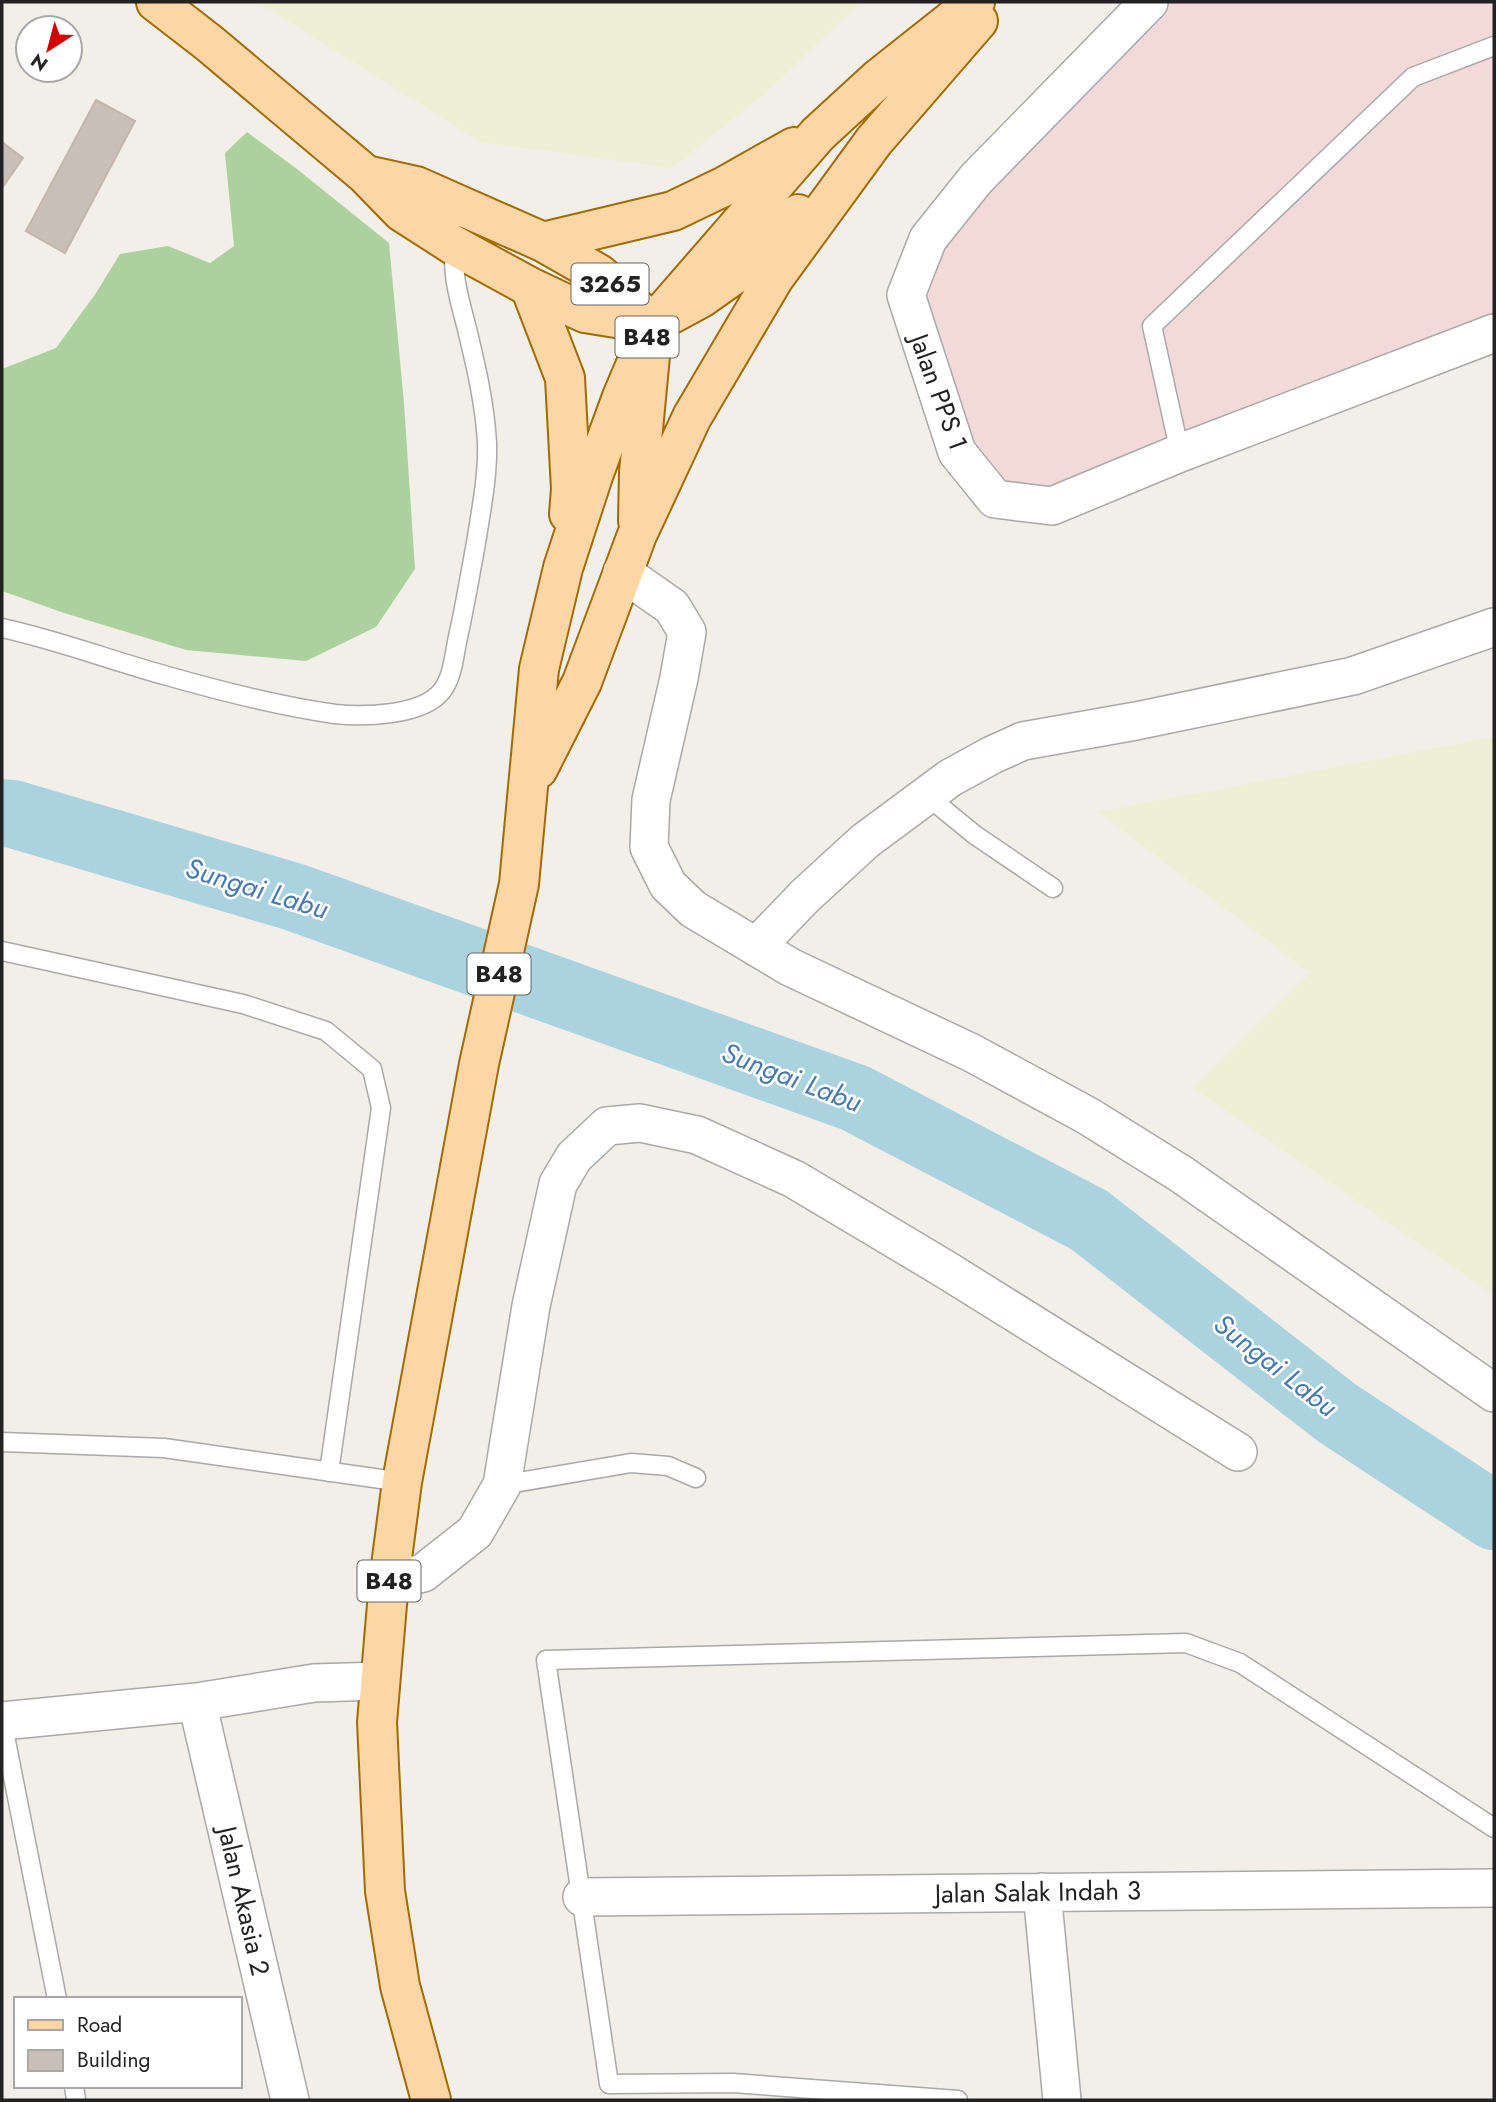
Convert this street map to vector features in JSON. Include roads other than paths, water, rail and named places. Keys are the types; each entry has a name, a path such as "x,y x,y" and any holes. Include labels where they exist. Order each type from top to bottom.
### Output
{"main road":[{"name":"3265","path":"156,2 366,175 402,212 455,246 585,313 653,324 701,298 742,269 874,141"},
{"name":"B48","path":"431,2100 400,1986 385,1891 377,1722 380,1681 402,1482 479,1064 519,884 539,670 563,568 597,463 653,324 818,134 878,79 975,2"},
{"name":"B48","path":"527,789 582,682 637,535 692,417 774,278 874,141 995,2"},
{"path":"542,242 673,211 723,187 818,134"},
{"name":"3265","path":"366,175 416,186 542,242 599,274 653,324"},
{"path":"530,287 565,379 572,489 563,568"},
{"name":"3265","path":"637,535 639,472 653,324"}],"street":[{"name":"Jalan PPS 1","path":"1149,2 976,179 928,239 906,295 957,452 995,499 1052,506 1180,453 1494,333"},
{"path":"622,572 672,607 687,632 652,800 649,847 668,885 693,909 790,967 972,1054 1088,1116 1181,1174 1494,1393"},
{"path":"756,947 805,896 865,841 961,772 1023,741 1136,721 1353,676 1494,627"},
{"path":"389,1581 423,1573 475,1532 502,1485 531,1306 558,1184 574,1157 607,1126 640,1123 697,1135 794,1179 948,1271 1238,1452"},
{"path":"2,1721 198,1702 314,1683 380,1681"},
{"name":"Jalan Akasia 2","path":"198,1702 290,2100"},
{"name":"Jalan Salak Indah 3","path":"582,1897 1494,1888"},
{"path":"1042,1892 1062,2100"}],"lane":[{"path":"1180,453 1152,327 1413,77 1494,46"},
{"path":"2,628 44,637 165,675 269,701 336,714 364,715 417,708 441,692 449,676 464,612 487,461 484,414 453,265 455,246"},
{"path":"926,795 975,835 1053,888"},
{"path":"2,951 243,1004 326,1031 372,1069 381,1108 329,1472"},
{"path":"2,1442 164,1448 402,1482"},
{"path":"502,1485 631,1463 668,1466 696,1478"},
{"path":"958,2100 733,2083 609,2084 545,1660 1186,1643 1240,1663 1494,1828"},
{"path":"2,1721 57,1997"}],"waterway":[{"name":"Sungai Labu","path":"2,813 294,897 855,1098 1089,1220 1337,1413 1494,1516"}]}
